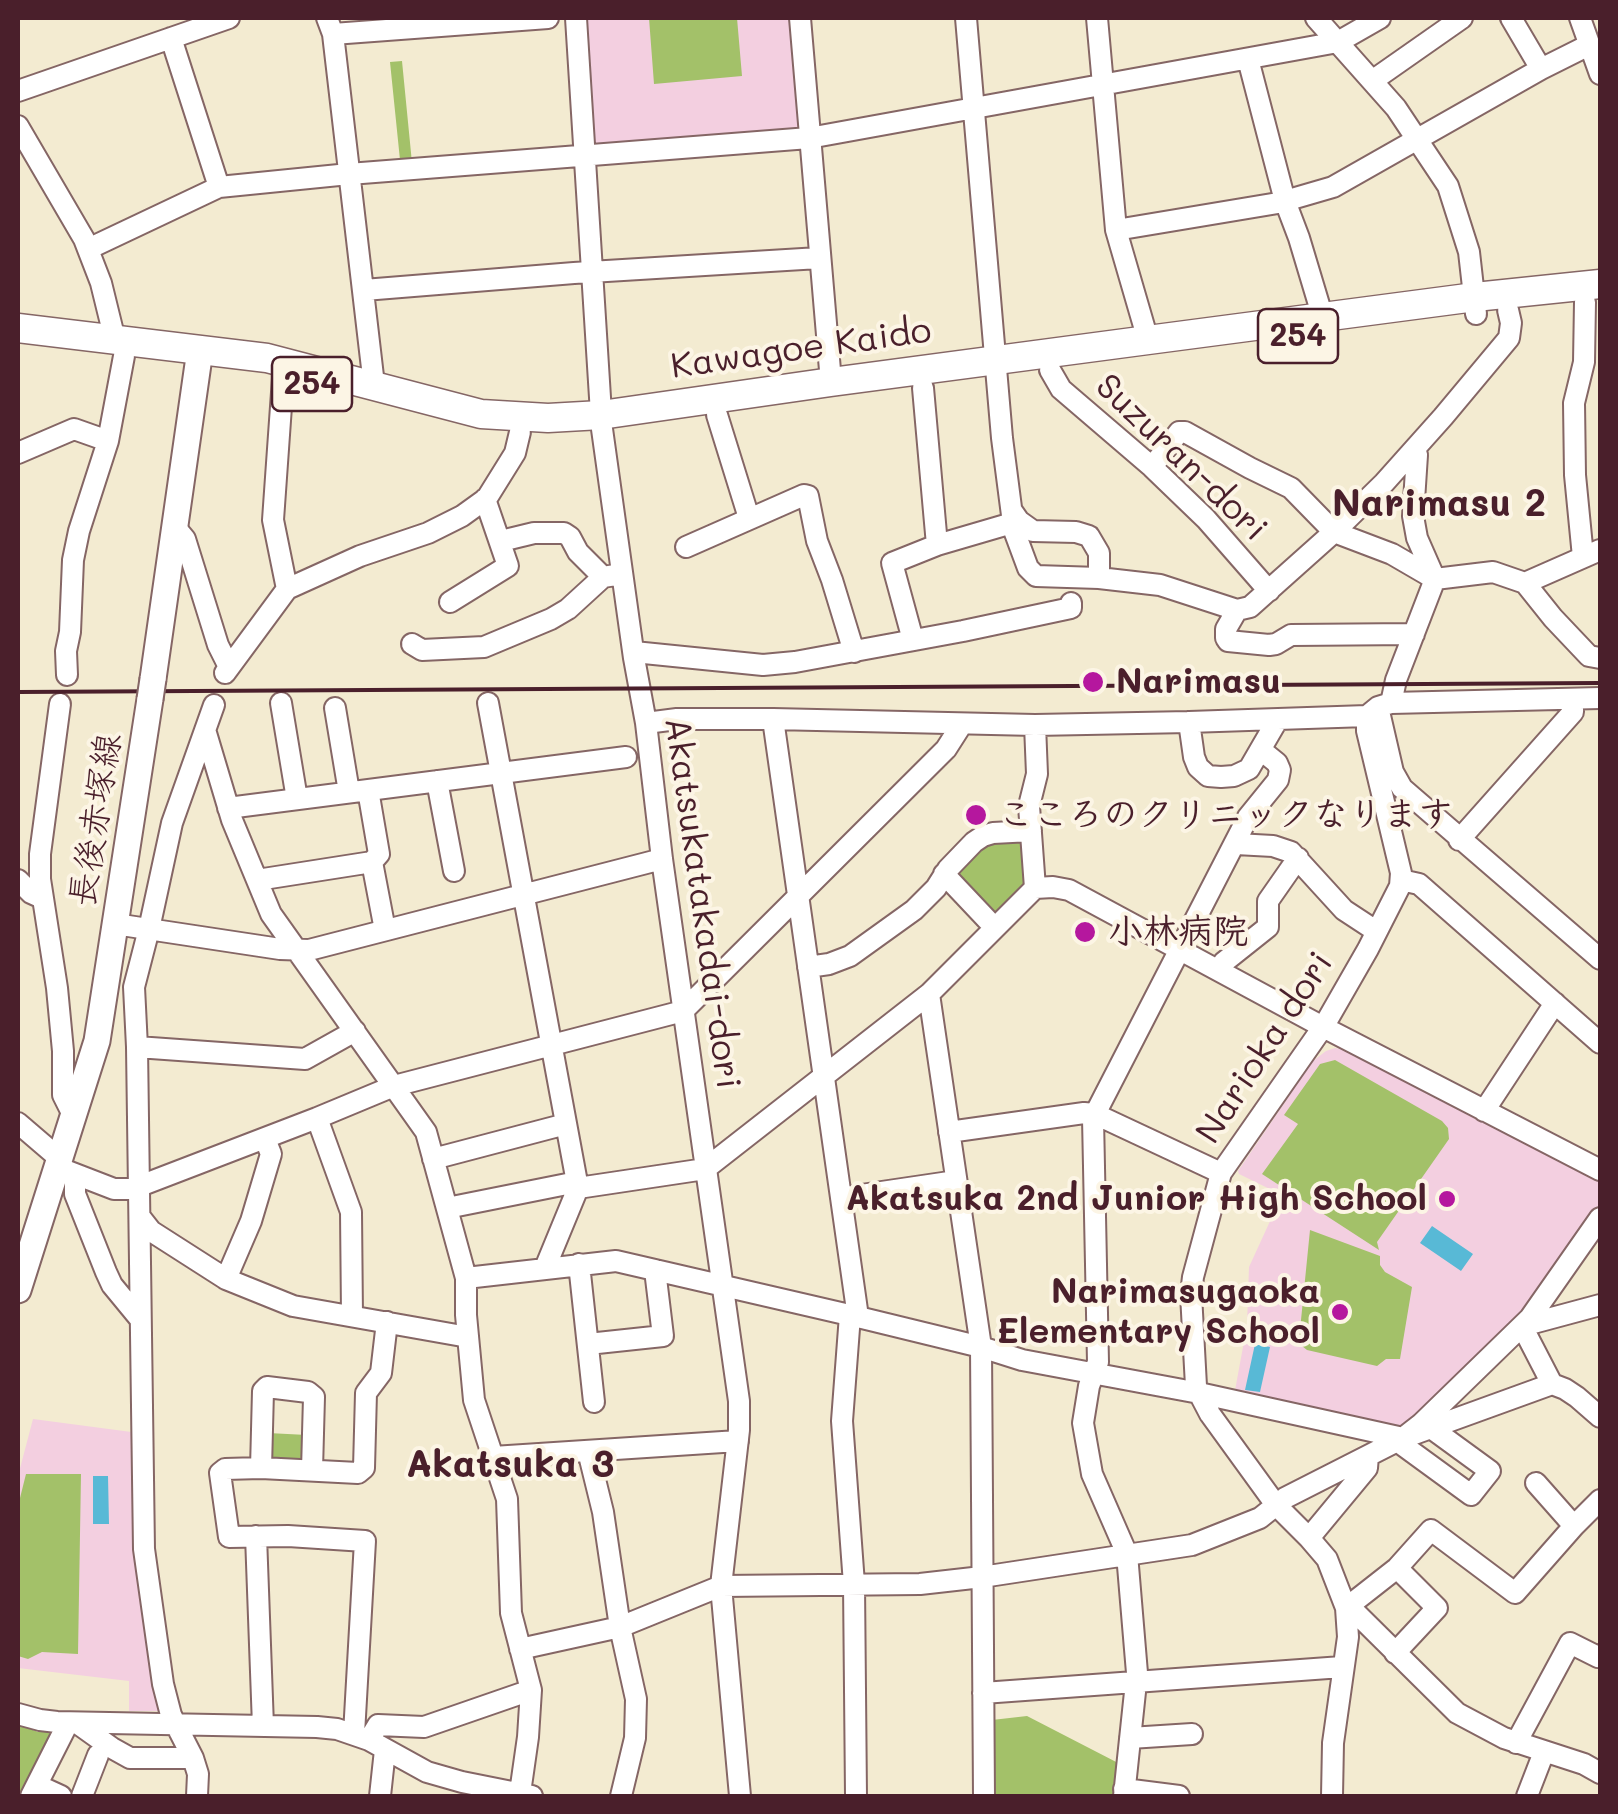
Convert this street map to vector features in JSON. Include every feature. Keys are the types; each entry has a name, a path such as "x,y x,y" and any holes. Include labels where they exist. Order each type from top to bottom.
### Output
{"highway":[{"name":"Kawagoe Kaido","path":"18,328 119,348 199,358 279,360 481,414 601,422 717,415 924,388 996,369 1148,340 1323,318 1595,296"},
{"name":"Kawagoe Kaido","path":"199,358 307,382 450,424 562,434 601,422 831,382 996,369 1050,370 1475,306 1508,310 1595,296"},
{"name":"Kawagoe Kaido","path":"18,344 119,348"}],"main road":[{"name":"長後赤塚線","path":"19,1280 64,1166 98,1041 199,358"}],"street":[{"path":"18,91 229,18"},
{"path":"374,385 330,26 548,18"},
{"name":"Akatsukatakadai-dori","path":"576,18 612,576 634,652 646,723 740,1415 721,1586 740,1796"},
{"path":"800,18 831,382"},
{"path":"966,18 1002,443 1026,562 1042,578 1099,578 1160,585 1237,610 1250,607 1334,532 1413,451 1509,338 1508,310"},
{"path":"1097,18 1116,230 1148,340"},
{"path":"1316,18 1396,108 1448,186 1467,245 1475,306"},
{"path":"88,249 219,187 808,138 1338,42 1380,18"},
{"path":"1372,81 1462,18"},
{"path":"1511,18 1541,69"},
{"path":"1580,18 1600,74"},
{"path":"171,38 219,187"},
{"path":"1116,230 1285,200 1333,187 1589,44"},
{"path":"1248,59 1285,200 1323,318"},
{"path":"21,141 88,249 119,348 108,441 78,531 66,651 68,675"},
{"path":"364,290 818,258"},
{"path":"1525,582 1592,554 1575,476 1574,403 1595,296"},
{"name":"Suzuran-dori","path":"1050,370 1061,389 1206,519 1269,590"},
{"path":"283,378 273,520 287,590"},
{"path":"924,388 936,545"},
{"path":"717,415 749,518"},
{"path":"18,453 74,429 108,441"},
{"path":"174,526 185,539 227,670 287,590 360,556 428,533 485,499 515,453 520,432"},
{"path":"1152,468 1179,432 1185,432 1291,488 1334,532 1392,554 1435,579 1493,572 1525,582 1590,656 1600,658"},
{"path":"1413,451 1417,456 1413,516 1417,538 1435,579 1394,684 1367,730 1401,880 1419,884 1600,1043"},
{"path":"686,547 808,496 817,541 854,652"},
{"path":"450,602 508,566 485,499"},
{"path":"1015,518 1026,528 1041,532 1089,536 1098,553 1099,578"},
{"path":"913,640 892,563 1015,518"},
{"path":"412,644 422,650 484,647 551,619 612,576 578,552 564,532 501,541"},
{"path":"1026,562 1030,542 1041,532"},
{"path":"634,652 763,666 854,652 1071,608 1071,603"},
{"path":"1237,610 1226,629 1228,641 1269,646 1291,635 1414,634"},
{"path":"646,723 677,719 1034,725 1189,722 1600,698"},
{"path":"1459,840 1573,712 1573,699"},
{"path":"282,702 297,799"},
{"path":"488,703 578,1185 546,1268"},
{"path":"60,704 40,854 42,898 58,988 63,1094 74,1118"},
{"path":"197,1796 198,1774 171,1714 163,1684 144,1549 134,986 172,823 214,705"},
{"path":"257,880 372,862 379,854 335,708"},
{"path":"1379,709 1394,772 1402,788 1600,959"},
{"path":"773,719 854,1316 842,1421 854,1584 856,1796"},
{"path":"1189,722 1196,762 1208,776 1240,774 1252,765 1278,719"},
{"path":"18,1123 64,1166 120,1190 140,1186 394,1086 683,1011 946,749 962,724"},
{"path":"1034,725 1038,767 1029,802 1035,888"},
{"path":"18,1714 72,1723 317,1727 369,1741 472,1790 527,1795 531,1690 511,1613 507,1499 474,1400 466,1278 426,1130 271,914 228,808 206,733"},
{"path":"1179,1796 1124,1793 1137,1681 1127,1554 1092,1474 1083,1423 1098,1362 1095,1114 1248,817 1280,776 1278,763 1261,750"},
{"path":"228,808 626,757"},
{"path":"437,781 454,871"},
{"path":"808,967 840,961 914,910 983,836 1031,831"},
{"path":"1236,844 1274,846 1291,852 1344,910 1376,931"},
{"path":"1218,970 1268,926 1268,902 1298,858"},
{"path":"115,924 298,951 662,859"},
{"path":"372,862 386,930"},
{"path":"944,874 995,928"},
{"path":"18,880 42,898"},
{"name":"Narioka dori","path":"1332,1796 1333,1743 1348,1636 1346,1608 1327,1559 1276,1506 1199,1394 1192,1286 1222,1173 1323,1027 1401,880"},
{"path":"447,1208 706,1168 929,994 1035,888 1069,890 1600,1170"},
{"path":"105,990 134,998"},
{"path":"929,994 981,1347 984,1796"},
{"path":"1484,1111 1555,1004"},
{"path":"138,1047 305,1059 355,1031"},
{"path":"949,1132 1095,1114 1222,1173"},
{"path":"317,1118 351,1212 352,1316"},
{"path":"434,1158 566,1124"},
{"path":"226,1279 252,1221 271,1154 265,1138"},
{"path":"64,1166 112,1285 140,1320"},
{"path":"841,1198 956,1180"},
{"path":"140,1217 151,1231 226,1279 293,1306 468,1337"},
{"path":"1400,1440 1422,1424 1522,1326 1600,1218"},
{"path":"466,1278 613,1261 656,1270 1022,1360 1199,1394 1400,1440 1470,1495 1490,1471 1431,1428"},
{"path":"578,1264 594,1402"},
{"path":"588,1344 663,1336 656,1270"},
{"path":"1522,1326 1600,1305"},
{"path":"380,1796 369,1741 365,1541 229,1537 220,1473 225,1469 261,1468 358,1473 364,1468 366,1392 381,1374 387,1322"},
{"path":"1522,1326 1552,1384 1577,1397 1600,1417"},
{"path":"520,1649 620,1627 721,1586 920,1584 982,1578 1206,1541 1260,1518 1285,1498 1400,1440 1552,1384"},
{"path":"261,1468 263,1391 268,1388 308,1392 314,1397 312,1470"},
{"path":"493,1457 738,1440"},
{"path":"588,1451 603,1512 620,1627 636,1699 635,1738 620,1796"},
{"path":"1310,1538 1367,1468 1368,1456"},
{"path":"1536,1483 1574,1526"},
{"path":"1600,1500 1514,1593 1431,1530 1397,1568 1346,1608 1457,1713 1516,1743 1600,1772"},
{"path":"256,1536 263,1726"},
{"path":"1396,1653 1437,1608 1397,1568"},
{"path":"1516,1743 1570,1643 1598,1658 1600,1655"},
{"path":"983,1692 1342,1667"},
{"path":"369,1741 378,1724 424,1727 531,1690"},
{"path":"72,1723 106,1751 130,1758 193,1758"},
{"path":"61,1796 34,1791 72,1723"},
{"path":"1130,1738 1192,1734"},
{"path":"82,1796 106,1751"},
{"path":"1528,1796 1544,1752"}],"shaded area":[{"path":"586,18 792,18 801,129 600,146 593,142"},
{"name":"Akatsuka 2nd Junior High School","path":"1335,1048 1346,1050 1600,1178 1600,1203 1526,1307 1502,1335 1400,1428 1234,1396 1247,1325 1249,1267 1282,1195 1238,1171 1313,1061"},
{"path":"33,1419 139,1433 162,1711 129,1711 129,1681 18,1668 18,1476"}],"green space":[{"path":"649,18 737,18 742,76 654,84"},
{"path":"402,61 412,163 400,160 390,62"},
{"path":"1022,838 1030,885 993,917 955,877 980,844"},
{"path":"1335,1060 1448,1128 1449,1139 1377,1242 1379,1250 1262,1174 1298,1124 1284,1115 1320,1064"},
{"path":"1310,1230 1380,1256 1385,1272 1412,1287 1400,1359 1386,1359 1377,1366 1302,1346 1299,1340"},
{"path":"268,1433 307,1435 304,1463 271,1461"},
{"path":"26,1474 81,1474 78,1654 42,1652 28,1659 18,1656 18,1506"},
{"path":"1027,1716 1122,1765 1118,1796 991,1796 992,1720"},
{"path":"18,1724 50,1732 54,1738 25,1796 18,1796"}],"water":[{"path":"1432,1226 1473,1254 1461,1271 1420,1243"},
{"path":"1255,1344 1270,1347 1260,1392 1245,1390"},
{"path":"93,1476 108,1476 109,1524 93,1524"}],"railway":[{"path":"18,692 1600,683"}],"place":[{"name":"Narimasu","path":"1093,682"},
{"name":"こころのクリニックなります","path":"976,815"},
{"name":"小林病院","path":"1085,932"},
{"name":"Akatsuka 2nd Junior High School","path":"1447,1199"},
{"name":"Narimasugaoka Elementary School","path":"1340,1312"}],"district":[{"name":"Narimasu 2","path":"1439,504"},
{"name":"Akatsuka 3","path":"510,1465"}]}
